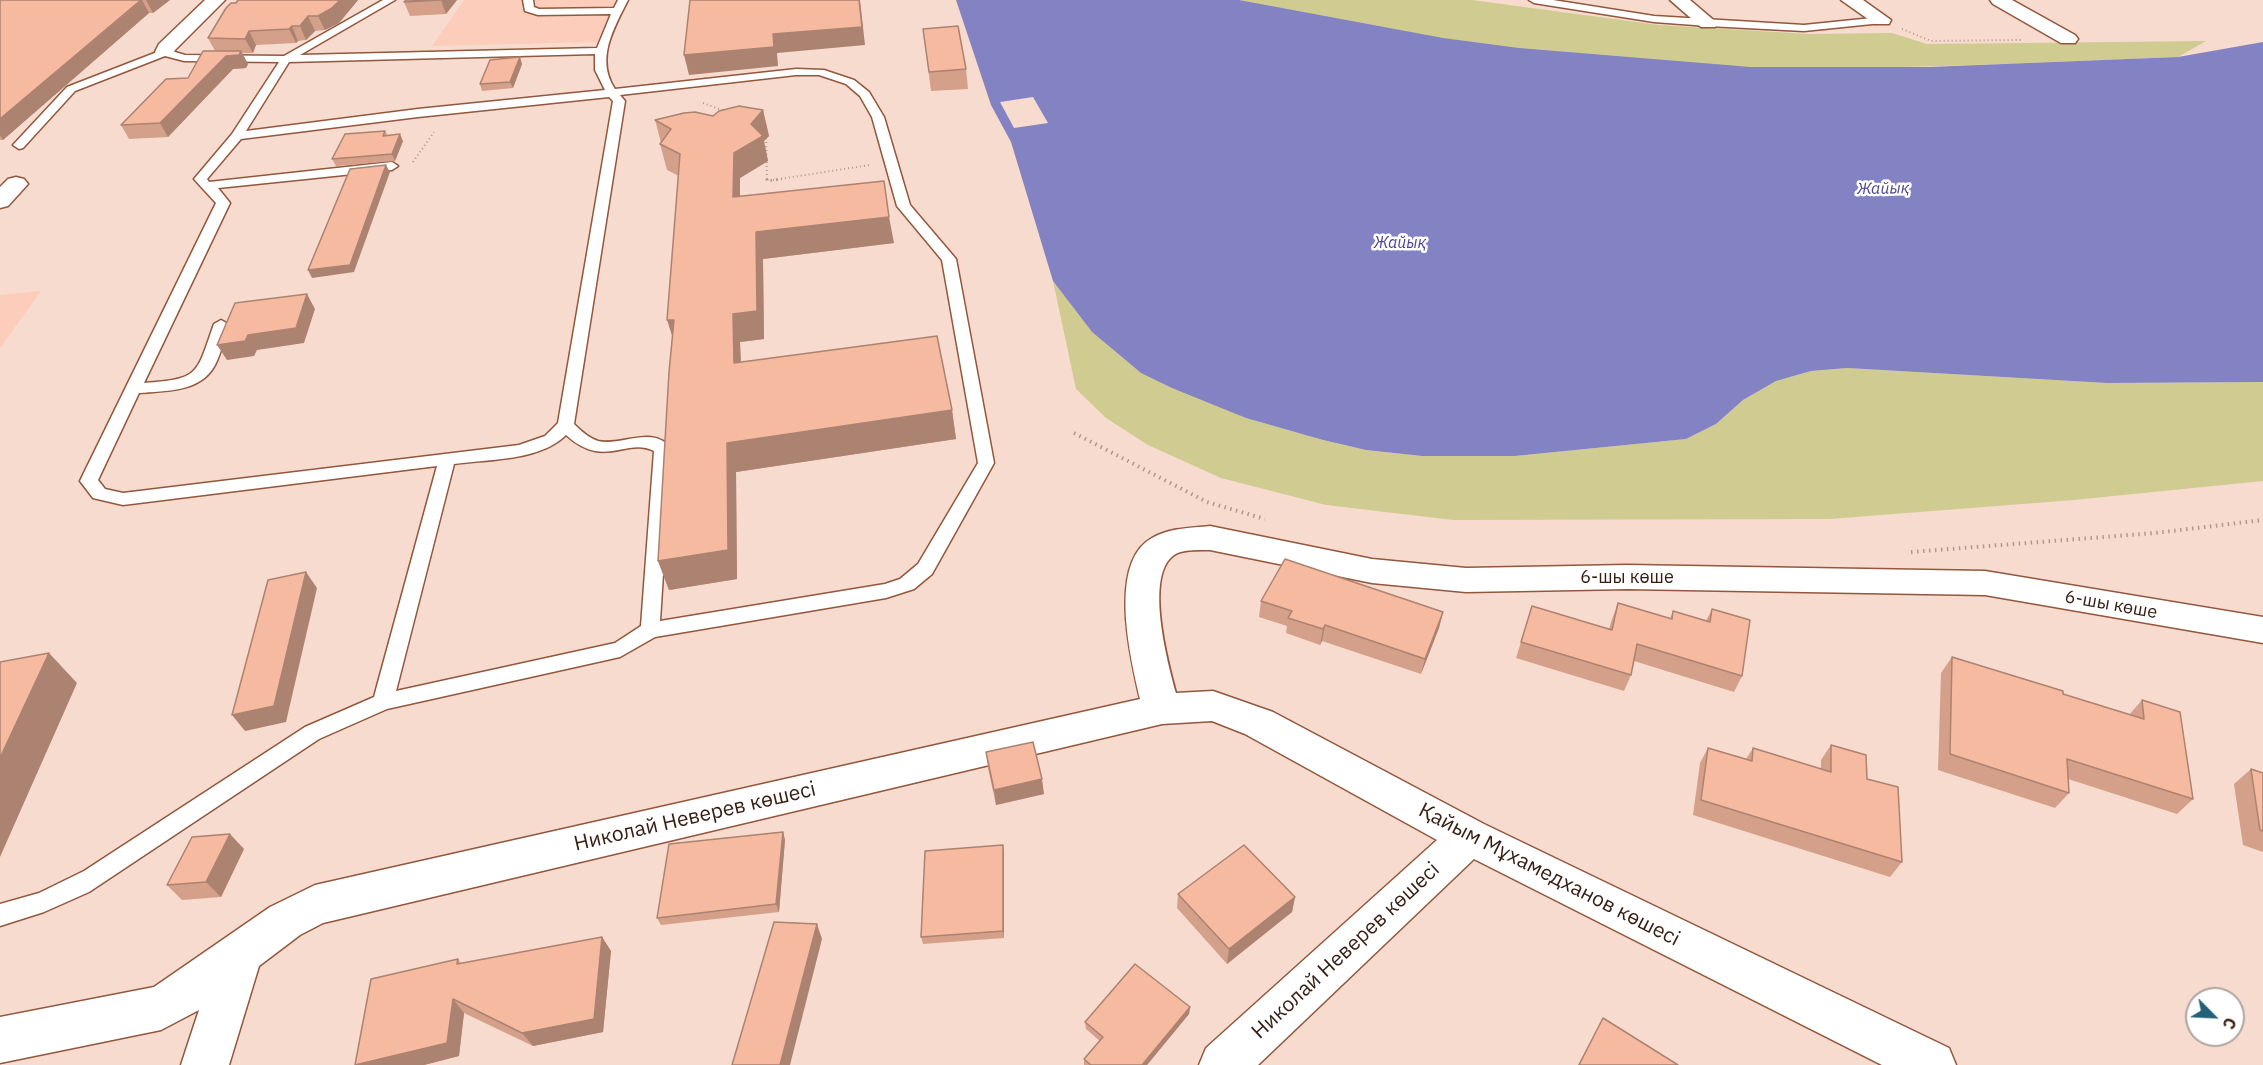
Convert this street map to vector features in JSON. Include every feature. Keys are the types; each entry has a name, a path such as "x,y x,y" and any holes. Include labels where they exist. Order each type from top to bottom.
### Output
{"street":[{"path":"165,52 166,48 216,0"},
{"path":"1679,0 1708,23"},
{"path":"1850,0 1882,20"},
{"path":"1999,0 2068,39"},
{"name":"6-шы көше","path":"1162,709 1147,653 1142,585 1150,561 1162,547 1181,540 1210,538 1372,570 1466,580 1627,577 1985,583 2263,630"},
{"name":"Қайым Мұхамедханов көшесi","path":"1162,709 1213,706 1259,723 1469,837 1932,1065"},
{"name":"Николай Неверев көшесі","path":"0,1040 161,1008 188,992 285,921 315,905 1162,709"},
{"name":"Николай Неверев көшесі","path":"1223,1065 1469,837"},
{"path":"205,1065 241,953"}],"lane":[{"path":"390,0 286,59 237,136 200,178 205,186 219,194 223,203 89,481 99,494 123,499 521,450 551,440 566,426 619,101 601,80 600,51 622,0"},
{"path":"528,0 529,9 538,12 618,11"},
{"path":"1534,0 1654,19 1708,23 1804,28 1882,20"},
{"path":"19,145 71,89 165,52 184,58 286,59 600,51"},
{"path":"0,915 25,910 60,897 312,733 383,702 620,649 650,630 886,591 908,584 925,569 986,463 949,259 904,206 878,117 865,94 850,82 820,72 796,72 448,110 237,136"},
{"path":"205,186 392,166"},
{"path":"133,389 181,383 195,377 205,369 221,324"},
{"path":"566,426 578,438 602,447 652,442 663,449 650,630"},
{"path":"383,702 447,459"}],"path":[{"path":"1882,20 1931,41 2068,39"},
{"path":"660,87 734,115"},
{"path":"392,166 414,162 448,110"},
{"path":"766,126 767,181 891,162"},
{"path":"1074,433 1207,502 1276,522"},
{"path":"1901,552 2155,533 2263,520"}],"shaded area":[{"path":"464,0 618,0 598,42 432,46"},
{"path":"1239,0 1472,0 1659,25 1810,34 1892,33 1927,44 2206,41 2178,57 1912,67 1752,67 1623,60 1494,46 1366,25"},
{"path":"1053,281 1092,332 1141,373 1246,418 1366,450 1422,456 1515,456 1686,439 1716,424 1743,400 1776,381 1811,371 1847,368 2107,383 2263,382 2263,481 2074,500 1830,519 1453,520 1326,505 1221,478 1148,445 1106,418 1076,389"},
{"path":"41,291 0,348 0,295"}],"water":[{"name":"Жайық","path":"956,0 1239,0 1443,38 1519,48 1751,67 1929,67 2178,57 2263,42 2263,382 2107,383 1847,368 1811,371 1776,381 1743,400 1716,424 1686,439 1515,456 1422,456 1366,450 1246,418 1141,373 1092,332 1053,281 1011,142 991,105"}],"pier":[{"path":"1033,97 1048,123 1014,128 1000,102"}],"building":[{"path":"0,0 141,0 0,119"},
{"path":"238,0 340,0 318,16 308,16 300,26 292,26 289,29 249,31 245,39 208,38 226,8"},
{"path":"406,0 441,0 404,2"},
{"path":"690,0 859,0 862,27 773,34 774,47 684,55"},
{"path":"958,26 966,69 929,72 923,29"},
{"path":"203,51 241,51 239,55 226,56 160,123 121,125 166,79 188,78"},
{"path":"520,57 510,82 480,84 490,60"},
{"path":"739,106 763,110 751,124 763,136 734,153 733,197 884,181 889,217 756,232 757,311 733,314 734,363 937,336 952,410 727,443 728,550 658,561 674,320 667,320 680,154 660,144 671,129 655,120 695,112 713,116 719,111"},
{"path":"385,131 383,136 400,134 392,154 332,159 345,134"},
{"path":"386,165 350,265 308,270 350,169"},
{"path":"307,294 296,328 248,335 245,341 217,345 235,303"},
{"path":"1285,559 1443,612 1425,659 1325,625 1323,629 1288,618 1292,611 1261,601"},
{"path":"306,572 274,706 232,715 268,580"},
{"path":"1618,603 1672,619 1673,611 1710,622 1712,609 1750,620 1742,676 1637,644 1631,675 1521,642 1532,606 1612,630"},
{"path":"49,653 0,758 0,662"},
{"path":"1952,657 2144,719 2142,700 2180,712 2193,799 2067,759 2069,793 1950,754"},
{"path":"1033,742 1042,779 994,790 986,752"},
{"path":"1831,745 1866,755 1867,779 1898,787 1902,862 1701,800 1708,748 1752,761 1753,748 1831,772"},
{"path":"2251,769 2263,773 2263,831 2260,830"},
{"path":"783,832 776,904 657,918 669,844"},
{"path":"230,834 206,882 167,885 192,837"},
{"path":"1003,845 1003,931 921,937 925,851"},
{"path":"1244,845 1295,897 1229,949 1178,894"},
{"path":"774,922 817,924 780,1065 732,1065"},
{"path":"602,937 594,1019 522,1033 453,999 447,1043 355,1065 371,979 458,959 457,964"},
{"path":"1135,964 1190,1007 1142,1065 1091,1065 1084,1059 1103,1037 1085,1022"},
{"path":"1603,1018 1678,1065 1579,1065"}]}
